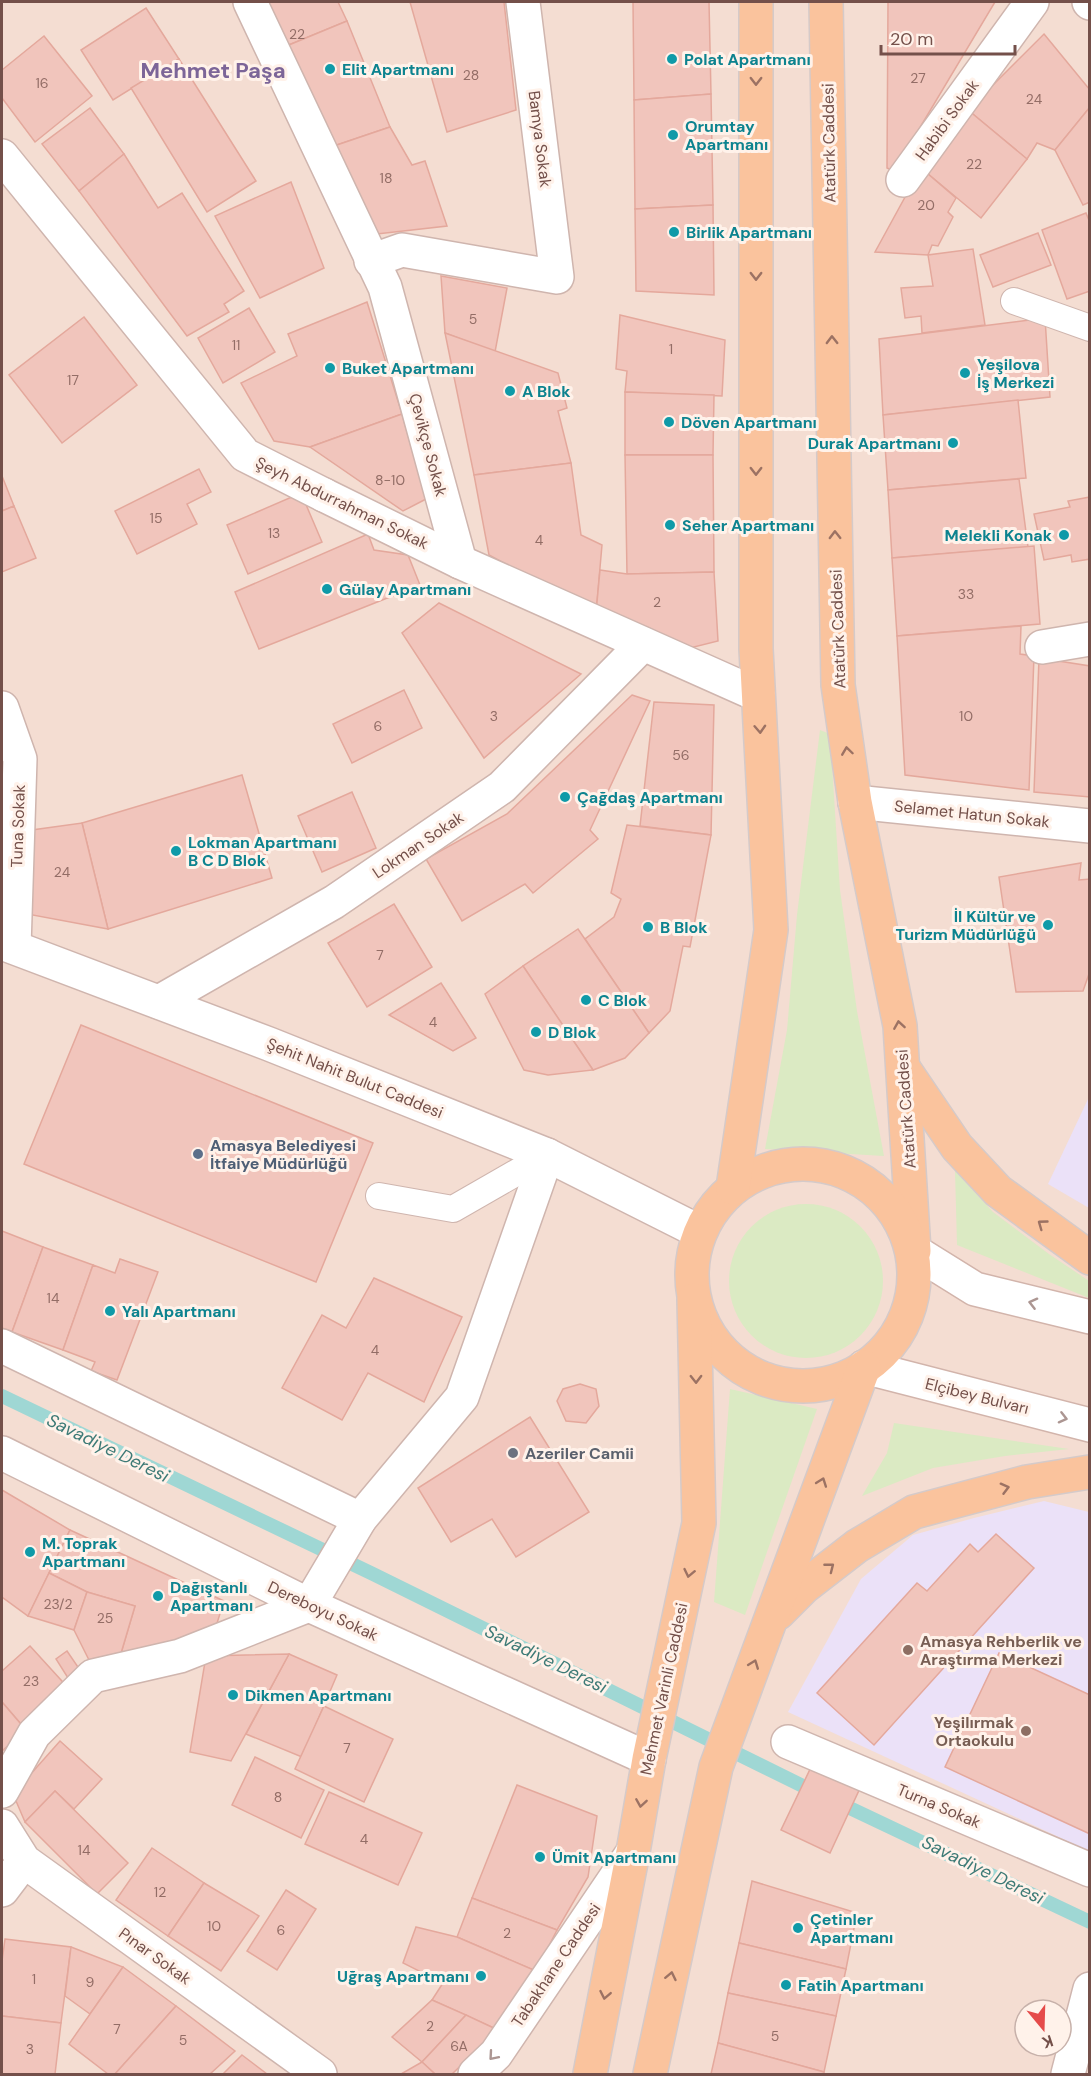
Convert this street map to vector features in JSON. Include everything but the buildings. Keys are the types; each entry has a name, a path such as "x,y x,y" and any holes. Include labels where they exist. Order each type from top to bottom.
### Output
{"main road":[{"path":"733,1188 771,930 756,649 756,2"},
{"name":"Atatürk Caddesi","path":"826,2 838,685 855,802 900,1026 916,1284 907,1313 890,1343 864,1367"},
{"path":"904,1069 957,1147 998,1191 1089,1258"},
{"name":"Mehmet Varinli Caddesi","path":"590,2074 650,1752 699,1522 692,1265 700,1232 713,1208 733,1188 764,1170 800,1164 836,1168 868,1185 894,1211 914,1251"},
{"path":"694,1300 707,1333 731,1359 761,1378 796,1386 832,1382 864,1367"},
{"path":"650,2074 716,1767 864,1367"},
{"path":"771,1620 804,1587 857,1546 914,1512 1026,1482 1089,1472"}],"street":[{"name":"Çevikçe Sokak","path":"250,2 385,287 460,562"},
{"name":"Bamya Sokak","path":"371,261 402,250 556,277 523,2"},
{"name":"Habibi Sokak","path":"903,180 1032,2"},
{"name":"Şeyh Abdurrahman Sokak","path":"2,156 245,455 460,562 758,695"},
{"path":"1042,647 1089,639"},
{"name":"Lokman Sokak","path":"159,1002 334,902 502,787 643,644"},
{"name":"Tuna Sokak","path":"2,708 20,759 8,945"},
{"name":"Selamet Hatun Sokak","path":"855,802 1089,826"},
{"name":"Şehit Nahit Bulut Caddesi","path":"8,945 159,1002 546,1155 700,1232"},
{"path":"2,1791 34,1734 93,1676 180,1656 309,1605 355,1527 462,1397 546,1155"},
{"path":"914,1251 975,1289 1089,1317"},
{"path":"2,1347 355,1527"},
{"name":"Elçibey Bulvarı","path":"864,1367 1089,1425"},
{"name":"Dereboyu Sokak","path":"2,1453 309,1605 650,1752"},
{"name":"Turna Sokak","path":"788,1742 1089,1870"},
{"name":"Pınar Sokak","path":"2,1826 24,1861 320,2074"},
{"name":"Tabakhane Caddesi","path":"475,2074 496,2054 633,1852"},
{"path":"2,1890 24,1861"},
{"path":"1068,2074 1089,1989"}],"lane":[{"path":"1014,301 1089,328"},
{"path":"379,1196 453,1209 546,1155"}],"shaded area":[{"path":"2,2 1089,2 1089,2074 2,2074"},
{"path":"1089,1097 1090,1208 1048,1184"},
{"path":"1044,1501 1089,1512 1089,1851 788,1712 861,1579 913,1535"}],"green space":[{"path":"820,730 830,734 840,890 857,1011 884,1156 765,1149 787,1030 797,915"},
{"path":"955,1171 993,1212 1089,1281 1089,1298 957,1245"},
{"path":"806,1204 835,1210 849,1217 860,1227 870,1238 877,1252 883,1281 877,1310 870,1324 860,1335 849,1345 835,1352 806,1358 777,1352 763,1345 752,1335 742,1324 735,1310 729,1281 735,1252 742,1238 752,1227 763,1217 777,1210"},
{"path":"730,1389 817,1409 745,1615 714,1602"},
{"path":"894,1423 1069,1449 1005,1456 933,1468 862,1496 887,1453"}],"waterway":[{"name":"Savadiye Deresi","path":"2,1396 373,1574 817,1793"},
{"name":"Savadiye Deresi","path":"835,1801 1090,1922"}],"place":[{"name":"Polat Apartmanı","path":"672,59"},
{"name":"Elit Apartmanı","path":"330,69"},
{"name":"Orumtay Apartmanı","path":"673,135"},
{"name":"Birlik Apartmanı","path":"674,232"},
{"name":"Buket Apartmanı","path":"330,368"},
{"name":"Yeşilova İş Merkezi","path":"965,373"},
{"name":"A Blok","path":"510,391"},
{"name":"Döven Apartmanı","path":"669,422"},
{"name":"Durak Apartmanı","path":"953,443"},
{"name":"Seher Apartmanı","path":"670,525"},
{"name":"Melekli Konak","path":"1064,535"},
{"name":"Gülay Apartmanı","path":"327,589"},
{"name":"Çağdaş Apartmanı","path":"565,797"},
{"name":"Lokman Apartmanı B C D Blok","path":"176,851"},
{"name":"İl Kültür ve Turizm Müdürlüğü","path":"1048,925"},
{"name":"B Blok","path":"648,927"},
{"name":"C Blok","path":"586,1000"},
{"name":"D Blok","path":"536,1032"},
{"name":"Amasya Belediyesi İtfaiye Müdürlüğü","path":"198,1154"},
{"name":"Yalı Apartmanı","path":"110,1311"},
{"name":"Azeriler Camii","path":"513,1453"},
{"name":"M. Toprak Apartmanı","path":"30,1552"},
{"name":"Dağıştanlı Apartmanı","path":"158,1596"},
{"name":"Amasya Rehberlik ve Araştırma Merkezi","path":"908,1650"},
{"name":"Dikmen Apartmanı","path":"233,1695"},
{"name":"Yeşilırmak Ortaokulu","path":"1026,1731"},
{"name":"Ümit Apartmanı","path":"540,1857"},
{"name":"Çetinler Apartmanı","path":"798,1928"},
{"name":"Uğraş Apartmanı","path":"481,1976"},
{"name":"Fatih Apartmanı","path":"786,1985"}],"district":[{"name":"Mehmet Paşa","path":"213,70"}]}
